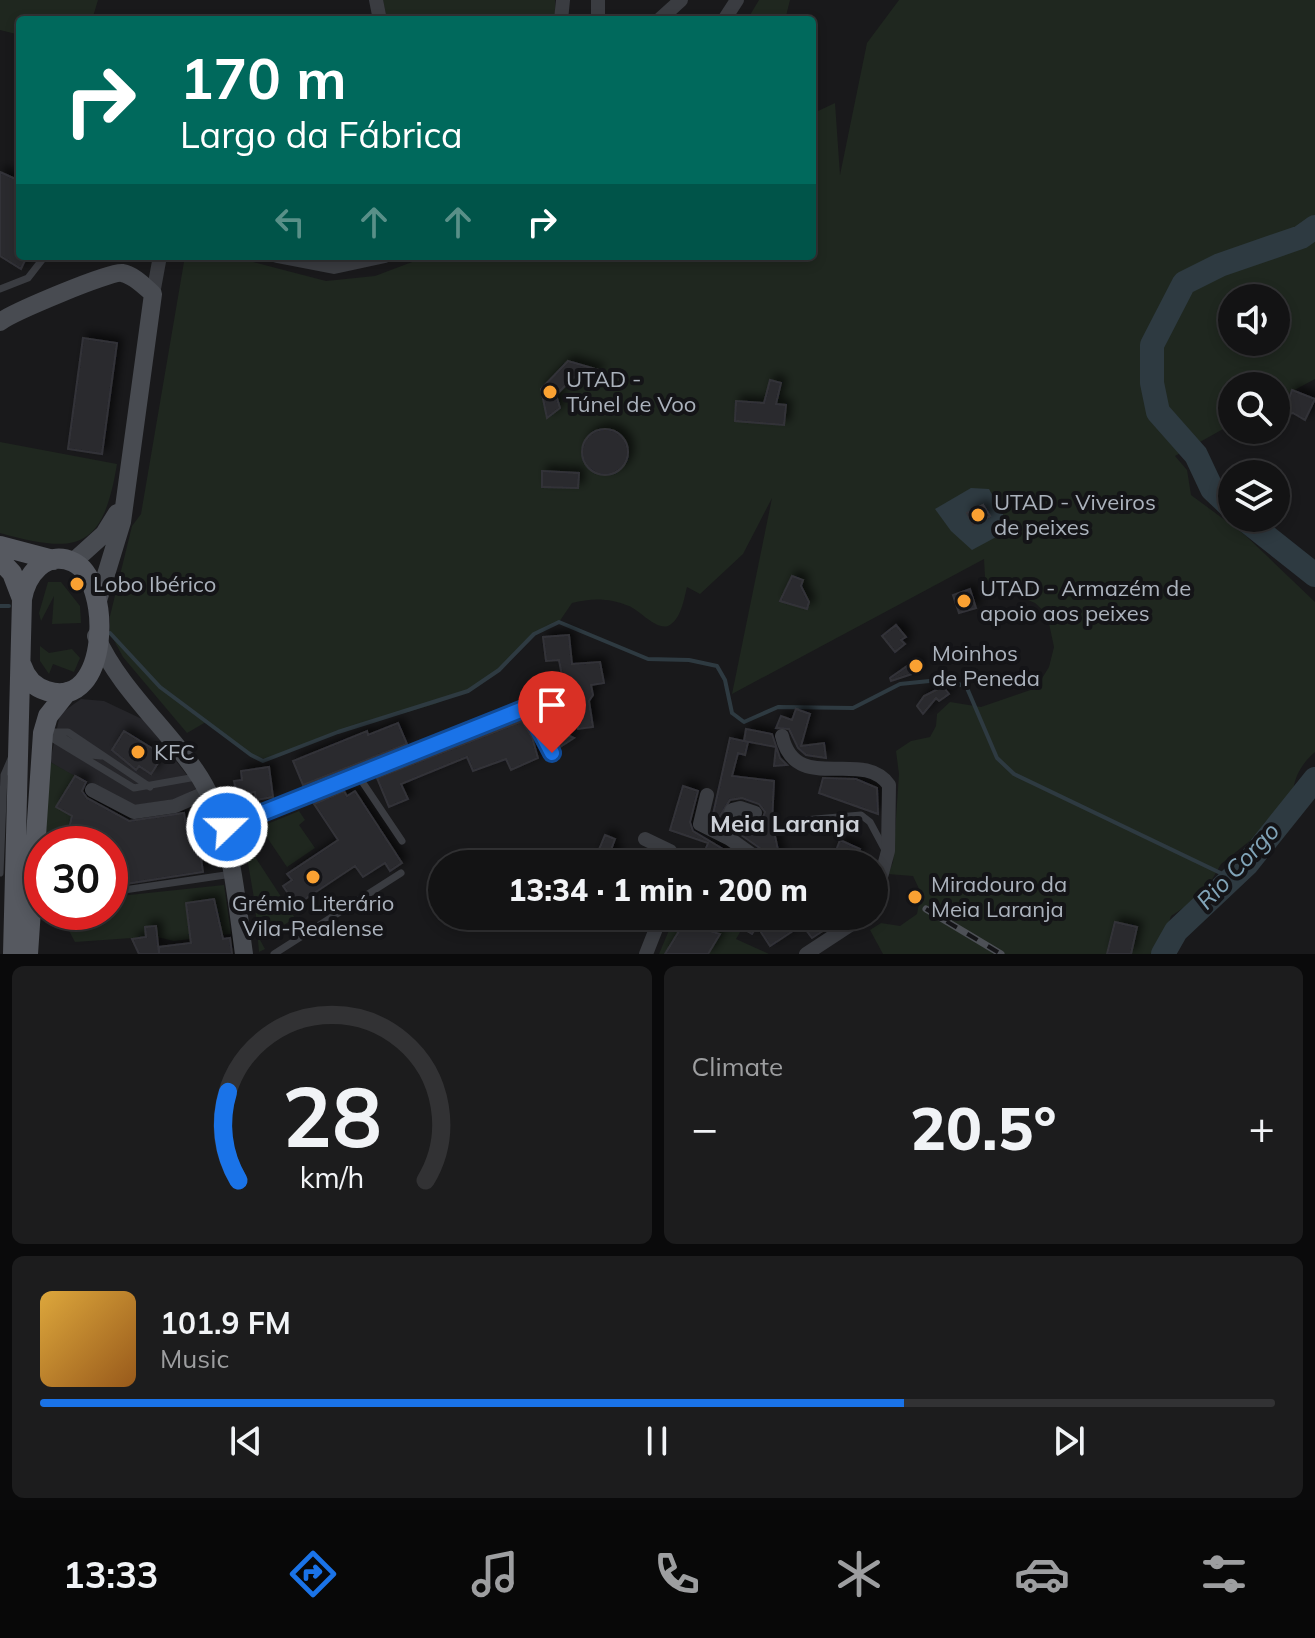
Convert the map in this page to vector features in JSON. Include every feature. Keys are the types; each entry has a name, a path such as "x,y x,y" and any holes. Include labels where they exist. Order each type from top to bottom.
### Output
{"main road":[{"path":"0,546 63,561 91,578 97,604 95,665 79,688 67,692 42,689 31,683 22,666"},
{"path":"0,560 12,573 22,599"},
{"path":"13,954 22,599 31,574 42,564 63,561"},
{"path":"28,954 48,716 67,692"}],"street":[{"path":"663,16 681,0"},
{"path":"97,604 118,537 159,260"},
{"path":"298,260 334,267 366,260"},
{"path":"0,322 107,274 129,275 153,294"},
{"path":"63,561 104,534 122,503"},
{"path":"96,636 108,658 203,784 222,828 244,954"},
{"path":"222,828 528,707 559,698 565,705 569,726"},
{"path":"528,707 552,753"},
{"path":"782,736 787,756 798,764 868,772 885,780 891,791 887,850"},
{"path":"92,790 134,812 175,806 203,784"},
{"path":"707,795 699,823 745,850"},
{"path":"722,834 732,810 755,813"},
{"path":"645,839 668,850"},
{"path":"646,954 655,930"},
{"path":"806,954 843,930"}],"lane":[{"path":"0,289 28,278 42,260"},
{"path":"48,732 68,732 150,787"},
{"path":"48,732 128,786 203,784"},
{"path":"0,873 5,767 20,746"},
{"path":"356,773 402,841"},
{"path":"793,821 861,815 870,822 884,850"},
{"path":"274,954 401,873"},
{"path":"128,889 232,874"}],"shaded area":[{"path":"0,0 98,0 93,16 16,16 16,34 0,30"},
{"path":"383,0 555,0 555,16 386,16"},
{"path":"759,0 790,0 786,16 749,16"},
{"path":"899,0 1315,0 1315,379 1290,392 1290,372 1218,372 1218,432 1175,456 1187,470 1191,495 1218,515 1218,532 1241,532 1315,602 1315,752 1299,771 1293,795 1265,822 1257,835 1221,864 1203,895 1171,916 1159,954 883,954 870,930 888,930 888,924 900,926 917,914 921,893 913,876 888,874 893,862 899,774 896,751 911,741 930,737 936,726 937,714 950,702 981,707 1036,688 1049,667 1054,647 1047,614 1035,603 990,584 985,577 984,559 732,694 772,498 743,554 700,594 687,587 679,614 668,626 658,625 633,608 614,601 572,603 559,622 534,634 499,670 478,686 435,704 338,732 268,760 251,755 206,722 187,733 123,657 110,633 110,616 132,526 141,514 184,260 245,260 326,281 375,276 417,260 816,260 816,114 835,103 840,175 867,43"},
{"path":"0,442 117,464 104,514 95,529 83,539 68,543 27,540 0,533"},
{"path":"971,488 989,489 1011,529 972,550 951,531 935,509"},
{"path":"48,582 61,582 80,606 81,623 52,624 54,596 41,621 39,613"},
{"path":"40,646 49,653 72,649 80,658 74,672 53,664 49,674 40,661"},
{"path":"81,699 104,701 144,720 197,788 180,798 125,807 50,762 60,714"},
{"path":"50,762 75,776 56,806 72,816 70,826 45,826"},
{"path":"299,811 305,820 299,825 315,848 287,867 260,827"},
{"path":"244,840 295,918 260,940 265,949 259,952 255,904"},
{"path":"224,885 231,934 174,941 157,937 155,926 145,927 146,937 75,942 69,930 128,930 128,895"},
{"path":"669,930 680,930 665,954 659,954"},
{"path":"707,930 741,930 736,939 769,954 709,954 720,934"}],"building":[{"path":"0,172 16,179 16,260 25,260 21,269 0,256"},
{"path":"83,338 117,343 102,454 68,449"},
{"name":"UTAD - Túnel de Voo","path":"568,361 599,370 589,382 574,377 556,395 560,408 547,418 541,389"},
{"path":"770,380 781,383 776,404 786,405 784,425 735,421 736,401 764,403"},
{"path":"1292,390 1315,399 1305,420 1290,413"},
{"path":"605,429 621,436 628,452 621,468 605,475 589,468 582,452 589,436"},
{"path":"542,471 579,473 578,488 542,487"},
{"name":"UTAD - Viveiros de peixes","path":"983,505 990,516 973,525 967,513"},
{"path":"792,576 803,580 801,586 809,602 807,609 780,601"},
{"name":"UTAD - Armazém de apoio aos peixes","path":"970,589 976,608 959,613 953,595"},
{"path":"896,625 906,637 901,640 905,644 895,652 882,636"},
{"path":"569,635 572,664 600,662 604,683 591,685 593,695 589,701 593,727 578,729 574,700 565,692 559,660 546,661 543,637"},
{"name":"Moinhos de Peneda","path":"917,659 921,671 891,681 890,678"},
{"path":"948,684 945,689 949,694 939,701 936,698 923,714 917,706 924,696"},
{"path":"552,709 561,732 574,738 560,747 542,713"},
{"path":"796,709 810,714 801,746 824,743 826,758 806,755 798,748 789,729 776,728 781,716 792,720"},
{"path":"522,721 532,737 538,758 511,770 506,759 473,771 467,757 401,784 408,799 389,807 377,778"},
{"path":"398,723 407,744 303,785 293,761 367,731 368,735"},
{"path":"746,729 772,734 780,758 787,765 774,766 776,747 744,741"},
{"name":"KFC","path":"124,731 163,755 151,774 139,766 136,770 112,750"},
{"path":"730,738 748,742 745,755 738,753 732,776 774,781 772,822 778,850 762,850 734,830 739,818 753,823 762,820 765,812 759,804 742,798 730,800 717,821 712,819"},
{"path":"269,767 273,797 256,800 255,792 237,795 234,781 242,780 241,771"},
{"path":"75,776 86,782 82,791 87,798 129,821 184,813 188,839 198,838 203,872 128,884 128,826 70,826 72,816 56,807"},
{"path":"823,778 856,779 877,788 878,814 819,793"},
{"path":"683,786 698,791 690,822 693,831 725,850 705,850 708,843 670,830"},
{"path":"344,791 347,796 355,791 402,863 390,871 385,863 363,877 355,866 296,905 283,886 292,880 287,874 338,840 314,804"},
{"path":"605,835 615,839 611,850 599,850"},
{"path":"840,840 860,849 860,850 836,850"},
{"path":"214,899 223,939 230,938 232,954 159,954 159,947 191,943 186,903"},
{"path":"1115,922 1137,927 1131,954 1107,954"},
{"path":"156,926 159,954 139,954 132,939 146,937 145,927"},
{"path":"680,930 707,930 720,934 708,954 665,954"},
{"path":"760,930 794,930 770,946"},
{"path":"806,930 824,930 812,938"}],"waterway":[{"name":"Rio Corgo","path":"1218,495 1212,489 1196,455 1158,412 1152,383 1152,345 1184,283 1220,265 1301,237 1315,227"},
{"name":"Rio Corgo","path":"1261,532 1315,575"},
{"path":"0,606 9,606"},
{"path":"110,633 160,687 263,761 338,732 468,691 499,670 534,634 559,622 648,659 689,660 717,666 725,680 732,713 744,722 778,707 853,708 900,684 949,679 967,688 997,758 1014,774 1231,878"},
{"name":"Rio Corgo","path":"1163,954 1176,931 1247,864 1315,779"}],"railway":[{"path":"926,909 1001,954"}],"place":[{"name":"UTAD - Túnel de Voo","path":"550,392"},
{"name":"UTAD - Viveiros de peixes","path":"978,515"},
{"name":"Lobo Ibérico","path":"77,584"},
{"name":"UTAD - Armazém de apoio aos peixes","path":"964,601"},
{"name":"Moinhos de Peneda","path":"916,666"},
{"name":"KFC","path":"138,752"},
{"name":"Grémio Literário Vila-Realense","path":"313,877"},
{"name":"Miradouro da Meia Laranja","path":"915,897"}],"district":[{"name":"Meia Laranja","path":"785,824"}],"route":[{"path":"227,827 528,707 552,753"}]}
